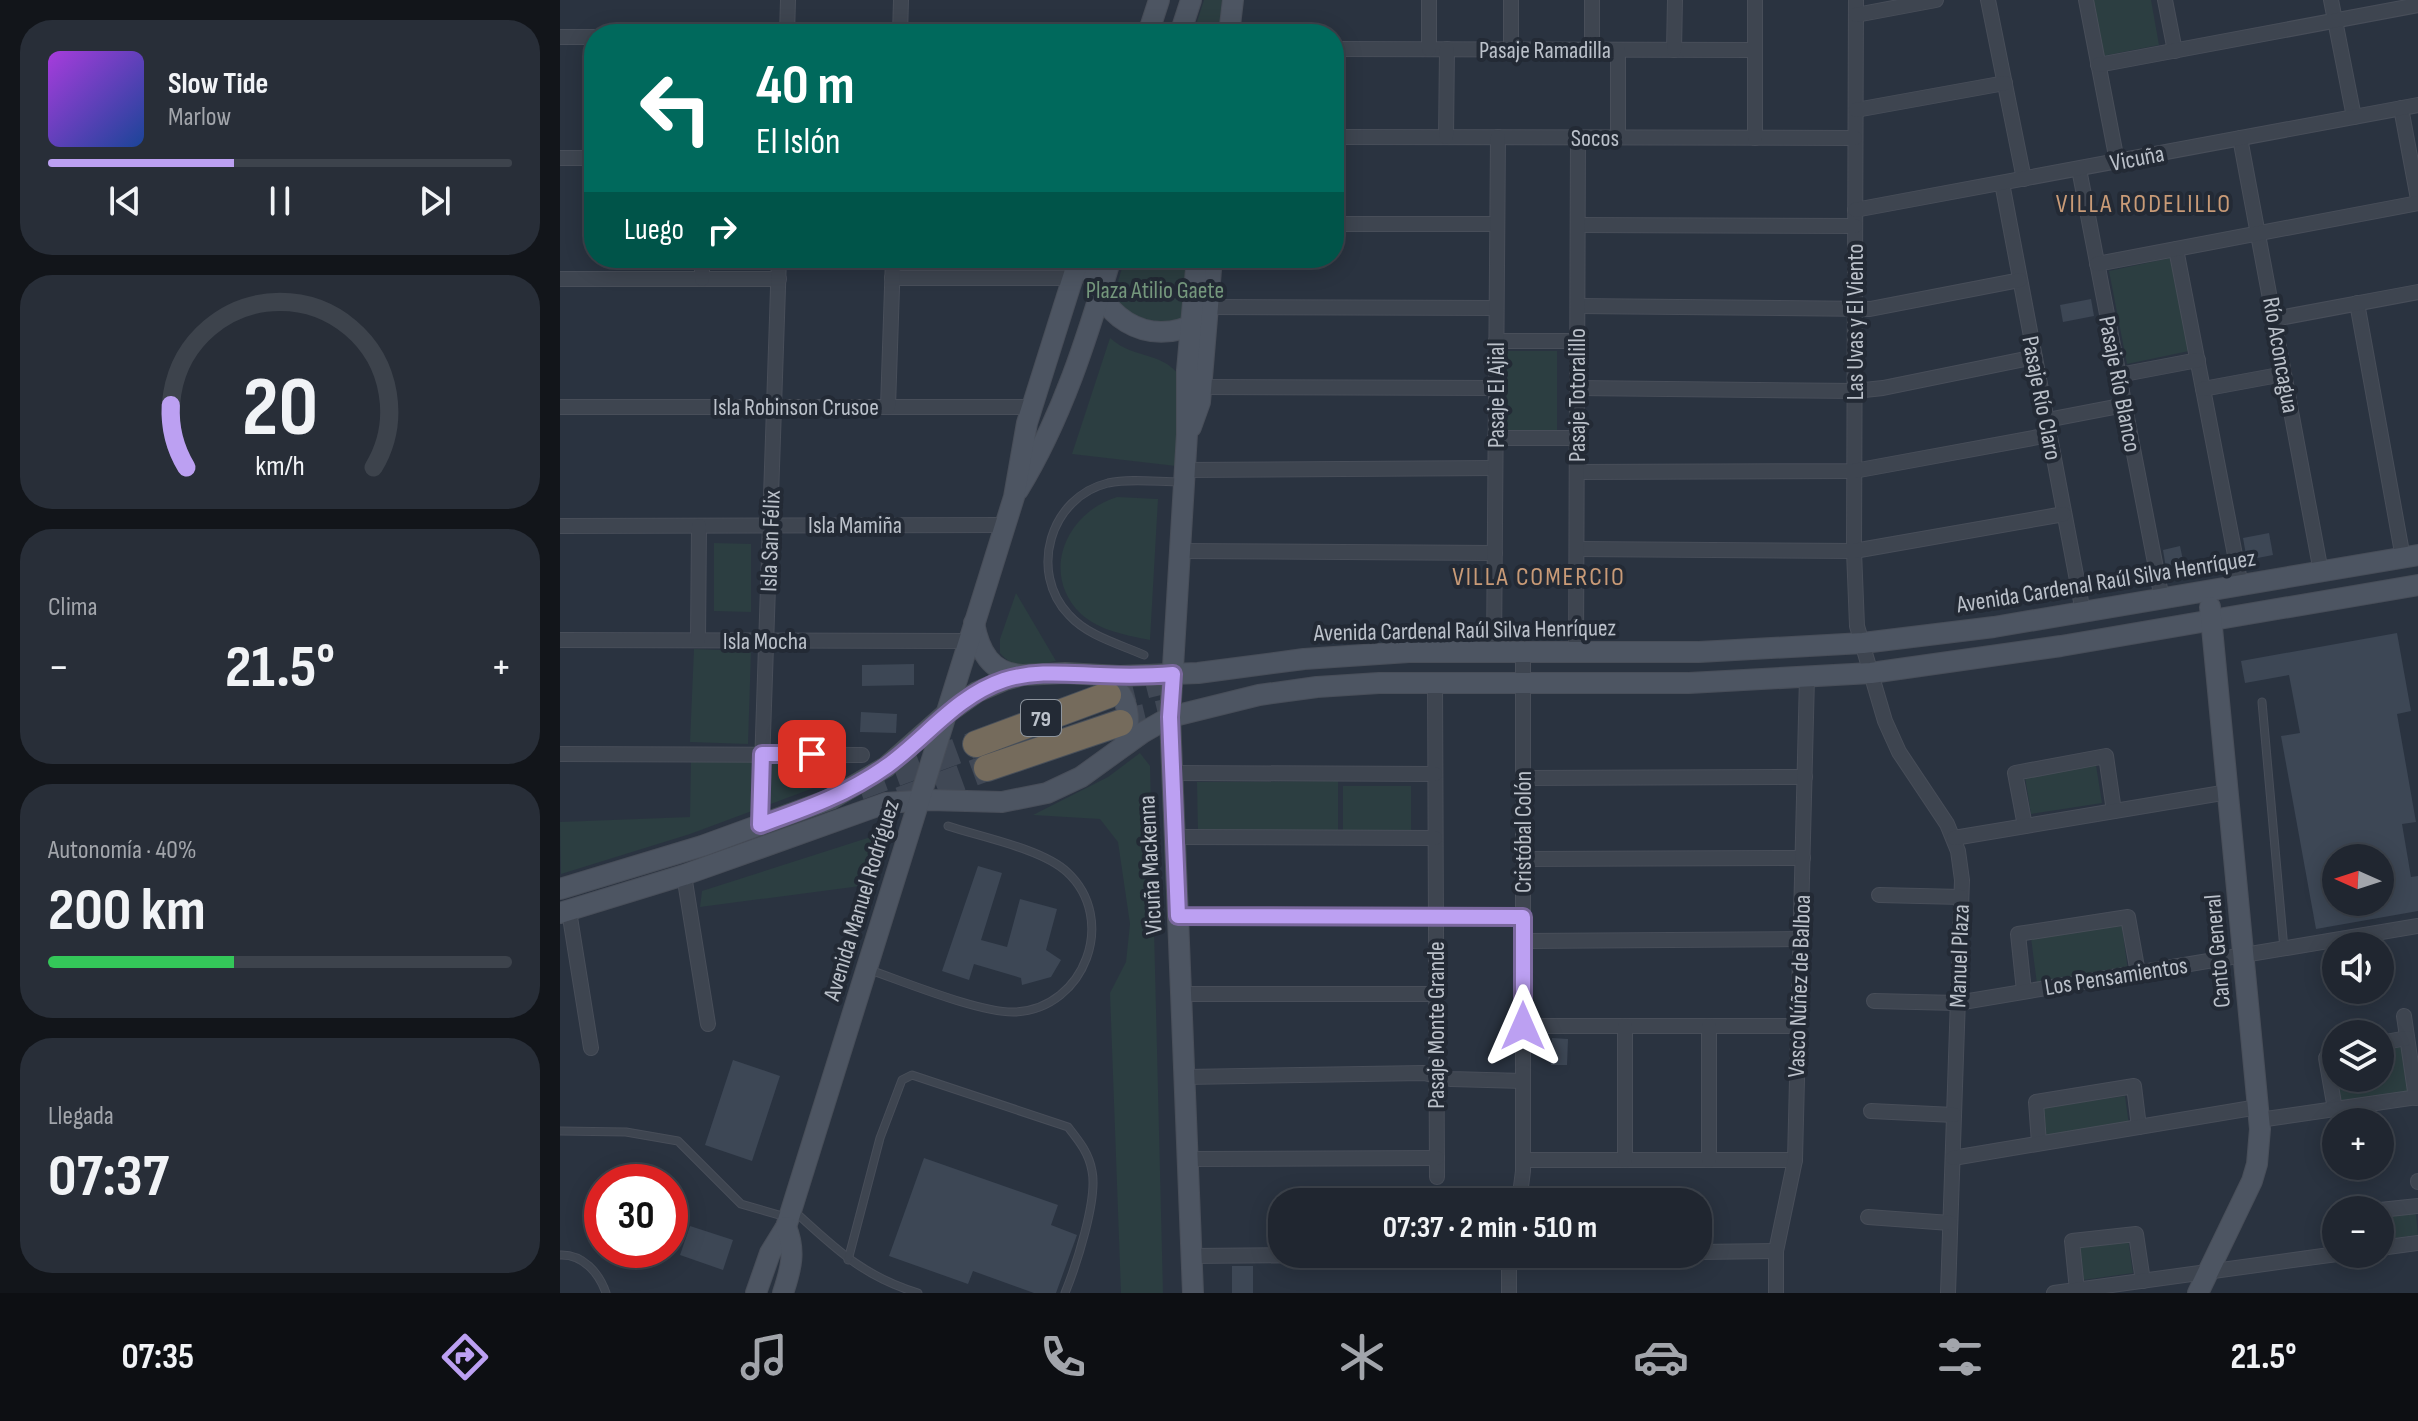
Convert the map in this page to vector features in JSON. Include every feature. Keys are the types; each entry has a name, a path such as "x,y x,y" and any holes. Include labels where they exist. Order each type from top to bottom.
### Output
{"highway":[{"name":"79","path":"976,744 1103,685"},
{"name":"79","path":"987,768 1121,735"}],"main road":[{"path":"1151,24 1159,0"},
{"path":"1183,24 1191,0"},
{"path":"1230,24 1233,0"},
{"name":"Avenida Manuel Rodríguez","path":"756,1293 770,1253 789,1218 972,632 1014,497 1032,407 1076,268"},
{"path":"1090,268 1099,297 1120,318 1143,329 1161,332 1202,317"},
{"name":"Avenida Manuel Rodríguez","path":"1014,497 1050,433 1108,268"},
{"name":"Vicuña Mackenna","path":"1187,434 1196,416 1202,387 1202,317 1198,268"},
{"name":"Vicuña Mackenna","path":"1193,1293 1170,717 1187,434 1187,370 1202,317 1210,268"},
{"path":"1161,332 1177,347 1187,370"},
{"name":"Avenida Cardenal Raúl Silva Henríquez","path":"560,889 690,850 831,799 871,777 915,744 946,714 985,688 1023,675 1065,673 1103,685 1173,674 1357,655 1699,652 1863,643 1980,629 2411,556"},
{"path":"1121,735 1234,699 1286,691 1348,684 1435,681 1689,683 1871,673 2008,654 2418,585"},
{"name":"Canto General","path":"2198,1293 2252,1181 2259,1147 2259,1114 2207,592"},
{"path":"972,632 990,662 1005,672 1023,675"},
{"path":"564,912 684,875 870,807 919,800 993,803 1029,798 1064,786 1081,777 1128,724 1125,701 1117,688 1103,685"},
{"name":"Avenida Manuel Rodríguez","path":"783,1293 793,1250 789,1218"}],"street":[{"path":"787,24 788,0"},
{"path":"900,24 901,0"},
{"path":"1429,0 1429,49"},
{"path":"1511,0 1511,50"},
{"path":"1592,0 1592,50"},
{"path":"1674,50 1675,0"},
{"path":"1755,0 1755,138"},
{"path":"1856,8 1936,0"},
{"path":"1988,0 2024,179"},
{"path":"2086,0 2117,161"},
{"path":"2165,0 2175,51"},
{"path":"2331,0 2354,117"},
{"path":"2098,65 2418,5"},
{"name":"Las Uvas y El Viento","path":"1856,8 1854,551 1857,626 1863,643"},
{"path":"560,37 584,37"},
{"name":"Pasaje Ramadilla","path":"1344,49 1755,50"},
{"path":"1446,137 1447,49"},
{"path":"1618,50 1618,138"},
{"path":"1856,110 2005,83"},
{"name":"Vicuña","path":"1578,225 1855,218 2002,183 2418,105"},
{"path":"2097,264 2418,201 2401,108"},
{"name":"Socos","path":"1344,137 1855,138"},
{"name":"Pasaje El Ajial","path":"1494,652 1498,137"},
{"name":"Pasaje Totoralillo","path":"1576,653 1578,137"},
{"name":"Río Aconcagua","path":"2240,138 2321,572"},
{"path":"560,158 584,158"},
{"name":"Pasaje Río Blanco","path":"2079,169 2162,599"},
{"name":"Pasaje Río Claro","path":"2002,183 2083,612"},
{"path":"1344,224 1497,224"},
{"path":"2176,249 2241,586"},
{"path":"702,268 702,279"},
{"name":"Isla San Félix","path":"760,825 779,268"},
{"path":"888,407 892,268"},
{"path":"892,278 1072,278"},
{"path":"560,279 779,279"},
{"path":"1578,306 1855,309 1884,307 2020,280"},
{"path":"2274,319 2418,292"},
{"path":"2357,303 2411,556"},
{"path":"1202,317 1496,308"},
{"path":"1496,341 1578,341"},
{"path":"1577,388 1855,391 2035,357"},
{"path":"2119,375 2198,360"},
{"path":"2203,389 2284,374"},
{"path":"1202,387 1496,388"},
{"path":"1577,472 1854,471 2048,428 2125,405"},
{"name":"Isla Robinson Crusoe","path":"560,407 1032,407"},
{"path":"1495,438 1577,438"},
{"path":"1184,476 1495,468"},
{"path":"1577,549 1854,551 2064,514"},
{"name":"Isla Mamiña","path":"560,526 1005,525"},
{"path":"698,640 699,526"},
{"path":"1180,551 1495,553"},
{"name":"Isla Mocha","path":"560,640 766,641 972,632"},
{"name":"Manuel Plaza","path":"1863,643 1890,736 1954,838 1960,865 1948,1293"},
{"name":"Cristóbal Colón","path":"1520,1188 1523,1160 1523,653"},
{"name":"Vasco Núñez de Balboa","path":"1776,1293 1776,1251 1795,1160 1807,677"},
{"name":"Pasaje Monte Grande","path":"1435,681 1437,1177"},
{"path":"560,754 862,755"},
{"path":"2025,826 2015,773 2106,756 2114,811"},
{"path":"1172,773 1435,774"},
{"path":"1523,778 1805,777"},
{"path":"1954,838 2228,792"},
{"path":"1175,837 1435,838"},
{"path":"1523,859 1803,858"},
{"path":"684,875 708,1024"},
{"path":"1879,895 1961,897"},
{"path":"564,912 591,1048"},
{"path":"1178,916 1523,917"},
{"path":"2024,991 2018,934 2034,931 2128,917 2138,973"},
{"name":"Los Pensamientos","path":"1874,1001 1957,1003 2418,926"},
{"path":"1523,941 1801,939"},
{"path":"1182,994 1436,994"},
{"path":"2342,1108 2417,1098 2404,1016"},
{"path":"1523,1026 1798,1026"},
{"path":"1625,1026 1625,1160"},
{"path":"1709,1026 1709,1160"},
{"path":"2394,1040 2407,1038"},
{"path":"1186,1077 1424,1073 1451,1079 1523,1081"},
{"path":"2039,1143 2036,1102 2134,1086 2139,1127"},
{"path":"1953,1158 2139,1127 2322,1110"},
{"path":"1871,1111 1954,1115"},
{"path":"1189,1159 1437,1158"},
{"path":"1523,1160 1795,1160"},
{"path":"2394,1209 2418,1206"},
{"path":"1868,1217 1950,1223"},
{"path":"2077,1290 2072,1241 2136,1234 2143,1281"},
{"path":"2394,1246 2418,1243"},
{"path":"1712,1252 1776,1251"},
{"path":"1192,1256 1268,1255"},
{"path":"2054,1293 2322,1256"},
{"path":"1509,1268 1509,1293"}],"lane":[{"path":"1144,655 1082,626 1062,607 1047,568 1050,540 1062,515 1094,488 1122,481 1184,476"},
{"path":"2262,702 2284,949"},
{"path":"866,969 989,1009 1015,1012 1051,1001 1080,975 1090,951 1092,924 1085,897 1070,874 1047,858 948,826"},
{"path":"848,1260 880,1138 902,1080 912,1075 1068,1127 1084,1148 1093,1173 1086,1230 1065,1293"},
{"path":"560,1131 626,1132 678,1141 741,1204 789,1218 848,1260 895,1286 918,1293"},
{"path":"560,1255 577,1258 587,1264 598,1275 606,1293"}],"green space":[{"path":"1204,0 1222,0 1220,24 1196,24"},
{"path":"2091,0 2151,0 2159,45 2103,56"},
{"path":"2170,258 2189,351 2127,364 2109,271"},
{"name":"Plaza Atilio Gaete","path":"1122,268 1193,268 1187,317 1152,321 1137,316 1120,307 1116,288"},
{"path":"1110,338 1130,350 1168,365 1185,383 1176,466 1072,454"},
{"path":"1507,351 1557,351 1557,434 1506,433"},
{"path":"1117,497 1158,499 1150,640 1114,632 1088,620 1068,598 1062,581 1064,546 1073,530 1084,516"},
{"path":"714,543 751,544 751,612 714,611"},
{"path":"1016,593 1056,661 1019,665 1000,653 1000,639"},
{"path":"694,649 751,651 748,744 690,742"},
{"path":"1140,753 1150,766 1163,1293 1121,1293 1110,993 1126,962 1130,924 1118,842 1100,819 1033,815 1108,777"},
{"path":"2095,759 2102,803 2031,814 2024,771"},
{"path":"691,760 838,763 835,780 690,834 561,874 560,822 690,817"},
{"path":"1338,781 1338,833 1198,834 1197,782"},
{"path":"1343,786 1411,786 1411,831 1343,831"},
{"path":"880,834 868,885 700,907 702,891"},
{"path":"2122,926 2128,971 2037,984 2031,938"},
{"path":"2394,1045 2405,1050 2413,1091 2342,1102 2339,1092 2394,1092"},
{"path":"2125,1096 2129,1125 2045,1138 2041,1108"},
{"path":"2413,1211 2418,1235 2394,1238 2394,1213"},
{"path":"2128,1239 2133,1273 2083,1280 2078,1247"}],"building":[{"path":"2091,299 2094,316 2063,322 2060,305"},
{"path":"2269,533 2273,555 2247,560 2243,538"},
{"path":"2180,546 2185,570 2167,574 2163,550"},
{"path":"2397,633 2411,711 2397,714 2416,822 2402,824 2411,877 2418,876 2418,911 2394,915 2394,844 2322,844 2322,916 2390,916 2316,929 2281,736 2300,733 2289,675 2245,683 2241,661"},
{"path":"914,664 914,685 862,686 862,665"},
{"path":"861,712 897,714 896,733 860,732"},
{"path":"978,866 1002,873 981,940 1007,947 1020,899 1057,909 1046,950 1061,960 1051,977 1022,985 1021,978 974,964 969,980 942,971"},
{"path":"1552,1038 1568,1039 1567,1065 1551,1065"},
{"path":"733,1060 780,1076 752,1161 705,1145"},
{"path":"924,1158 1058,1205 1051,1225 1077,1235 1056,1293 1034,1293 973,1271 968,1284 889,1256"},
{"path":"690,1226 733,1240 723,1270 688,1258"},
{"path":"1232,1266 1253,1266 1253,1293 1232,1293"}],"tunnel":[{"path":"1108,695 1179,677"},
{"path":"1120,723 1187,707"},
{"path":"859,787 976,744"},
{"path":"900,800 987,768"}],"district":[{"name":"VILLA RODELILLO","path":"2144,203"},
{"name":"VILLA COMERCIO","path":"1539,576"}],"route":[{"path":"812,754 762,754 760,825 831,799 871,777 901,756 961,703 1005,680 1049,673 1120,676 1173,674 1170,717 1178,916 1523,917 1523,1026"}]}
